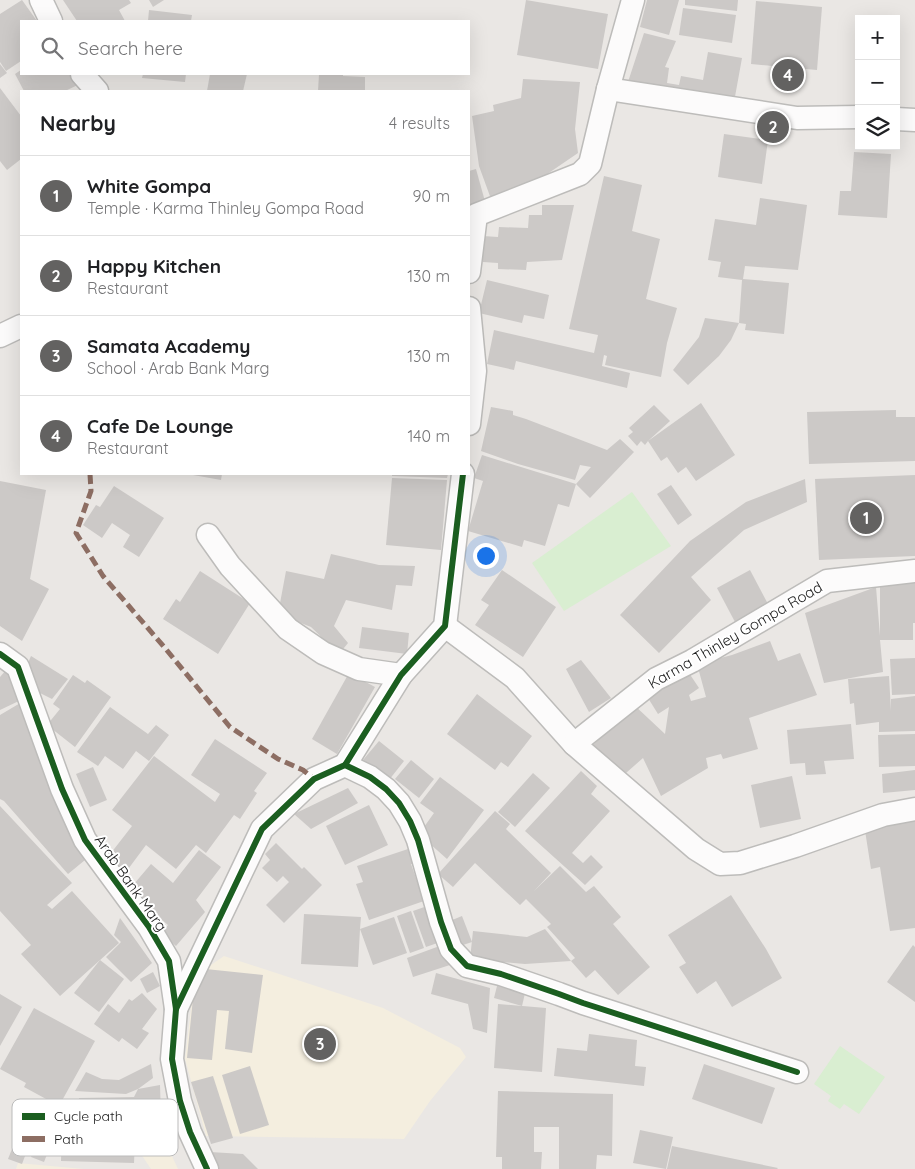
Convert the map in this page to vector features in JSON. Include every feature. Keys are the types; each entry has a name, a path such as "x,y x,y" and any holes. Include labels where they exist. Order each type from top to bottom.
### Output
{"street":[{"path":"42,0 51,20"},
{"path":"470,264 476,215 580,174 590,164 608,89 633,0"},
{"path":"83,75 96,90"},
{"path":"608,89 797,118 855,117"},
{"path":"900,119 915,120"},
{"path":"470,318 475,371 470,415"},
{"path":"0,336 20,326"},
{"path":"176,1008 262,829 314,779 345,765 401,675 445,626 463,475"},
{"path":"208,534 230,566 288,629 323,653 359,669 401,675"},
{"name":"Karma Thinley Gompa Road","path":"574,744 656,680 692,661 827,581 915,571"},
{"path":"445,626 515,678 574,744 696,850 720,864 740,863 883,815 915,809"},
{"name":"Arab Bank Marg","path":"0,654 18,667 62,789 85,840 149,927 169,961 176,1008 172,1060 180,1101 190,1132 207,1169"},
{"path":"345,765 370,777 386,790 399,803 410,821 418,840 441,922 452,950 467,966 501,974 583,1003 797,1072"}],"shaded area":[{"path":"224,956 383,1008 460,1048 466,1057 430,1101 404,1139 206,1136 185,1059 195,976"},
{"path":"142,1156 172,1156 178,1169 151,1169"},
{"path":"18,1163 84,1169 16,1169"}],"green space":[{"path":"632,492 671,546 564,611 532,563"},
{"path":"840,1046 885,1077 859,1114 844,1104 840,1109 828,1101 831,1096 814,1084"}],"building":[{"path":"22,0 36,20 20,20 20,62 6,71 0,62 0,14"},
{"path":"63,0 129,0 131,3 119,10 124,20 76,20"},
{"path":"149,0 164,0 153,7"},
{"path":"526,0 608,14 598,69 517,55"},
{"path":"647,0 679,0 669,35 640,27"},
{"path":"685,0 738,0 737,11 685,5"},
{"path":"756,1 822,7 817,70 751,64"},
{"path":"683,8 736,15 732,43 679,35"},
{"path":"149,10 192,15 191,20 148,20"},
{"path":"644,33 676,41 665,67 669,68 667,83 679,85 681,76 703,80 708,52 742,58 734,102 627,85"},
{"path":"0,64 7,73 0,78"},
{"path":"20,71 20,75 76,75 80,84 67,90 23,90 15,74"},
{"path":"143,75 186,75 185,82 142,78"},
{"path":"210,75 247,75 243,90 207,90"},
{"path":"319,75 365,77 365,90 318,90"},
{"path":"523,79 580,82 575,129 578,153 537,181 491,199 479,166 472,116 494,111 493,105 521,98"},
{"path":"0,88 20,115 20,160 7,170 0,161"},
{"path":"724,134 768,140 762,184 718,177"},
{"path":"854,152 891,154 887,218 838,215 840,191 851,191"},
{"path":"476,169 486,205 470,209 470,171"},
{"path":"604,176 642,185 632,231 660,239 646,299 677,308 667,343 661,377 605,365 607,356 604,355 602,366 630,373 627,388 516,361 514,370 487,364 494,330 594,353 598,335 569,329"},
{"path":"760,198 807,205 798,270 745,266 743,279 789,283 784,334 745,330 746,324 739,323 742,280 718,277 721,262 708,260 715,219 756,225"},
{"path":"542,205 574,205 562,260 527,262 526,270 498,269 498,263 483,262 483,236 498,237 499,227 528,228 529,215 542,215"},
{"path":"487,280 549,295 544,319 524,315 522,323 479,313"},
{"path":"705,318 739,323 731,340 719,356 688,385 673,370 699,337"},
{"path":"701,403 735,455 696,481 686,467 678,473 667,457 661,461 648,441"},
{"path":"654,405 670,421 645,445 641,441 637,446 628,436 633,432 629,428"},
{"path":"491,407 513,411 513,415 607,450 620,439 634,452 590,498 576,484 591,467 580,465 575,480 518,464 481,451"},
{"path":"896,410 896,417 915,417 915,461 809,464 807,412"},
{"path":"482,455 576,484 569,507 558,504 545,546 524,540 522,547 468,531 483,481 474,478"},
{"path":"193,475 222,475 221,480"},
{"path":"392,475 448,475 447,478"},
{"path":"915,475 915,556 819,560 815,479"},
{"path":"392,478 447,480 441,550 386,545"},
{"path":"805,479 807,502 744,530 691,577 711,600 659,653 620,615 690,541 746,502"},
{"path":"0,481 46,490 30,579 49,589 22,641 0,626"},
{"path":"671,485 692,515 678,525 657,494"},
{"path":"114,486 164,518 139,557 123,547 130,535 112,523 102,538 83,525 96,505 100,507"},
{"path":"331,554 379,565 415,566 412,586 396,585 392,610 346,600 334,626 348,643 339,654 311,627 278,614 286,571 324,579"},
{"path":"502,570 556,607 523,657 475,625 489,605 481,600"},
{"path":"750,570 768,604 735,622 717,588"},
{"path":"200,571 250,603 218,654 163,619 176,599 180,602"},
{"path":"880,583 915,583 913,640 880,640 883,672 824,683 805,613 876,587 880,636"},
{"path":"362,627 409,633 407,654 359,648"},
{"path":"770,641 778,661 800,653 817,695 749,718 758,749 723,759 721,754 706,758 708,768 661,796 643,758 626,773 592,746 633,704 665,734 669,707 658,714 648,698 689,673 699,688 689,695 691,701 706,697 697,664 732,655"},
{"path":"31,656 68,679 52,699 34,690 25,670"},
{"path":"915,658 915,694 892,695 890,659"},
{"path":"581,660 611,698 589,712 566,669"},
{"path":"6,670 23,699 0,710 0,677"},
{"path":"349,673 375,687 337,754 312,739"},
{"path":"73,675 85,683 87,680 111,697 75,747 47,725 60,709 53,704"},
{"path":"889,676 891,711 891,699 915,696 915,731 879,732 879,722 856,725 854,703 850,704 848,679"},
{"path":"477,694 532,736 508,767 501,762 495,770 447,734"},
{"path":"22,702 85,860 68,874 4,801 0,799 0,715"},
{"path":"110,707 148,734 156,725 169,735 149,761 136,751 123,769 105,756 98,766 77,752"},
{"path":"851,724 854,759 824,761 826,774 806,775 805,763 790,764 787,730"},
{"path":"915,734 915,766 879,767 878,735"},
{"path":"215,739 267,773 254,791 257,793 240,819 234,815 206,853 196,845 176,869 146,845 123,876 104,862 132,826 112,810 154,756 215,802 220,794 191,775"},
{"path":"379,741 404,761 389,780 363,760"},
{"path":"411,760 434,779 419,798 395,779"},
{"path":"93,767 107,800 90,807 76,774"},
{"path":"915,770 915,790 883,793 882,774"},
{"path":"581,771 597,786 591,794 610,811 572,853 583,863 591,855 603,867 585,885 525,831"},
{"path":"533,773 550,788 515,827 498,812"},
{"path":"792,776 801,819 760,828 751,785"},
{"path":"440,777 484,810 447,859 419,834 434,813 420,803"},
{"path":"348,788 358,803 311,829 294,814"},
{"path":"369,805 388,845 345,865 326,826"},
{"path":"0,806 72,883 47,905 52,909 72,891 119,943 60,996 21,954 31,945 0,911"},
{"path":"495,811 510,824 506,829 551,873 534,891 560,866 586,892 594,886 621,917 613,924 650,967 618,995 595,970 586,978 571,961 575,958 547,927 551,924 526,899 520,905 475,863 453,887 438,874"},
{"path":"915,817 915,928 890,931 880,867 871,869 864,824"},
{"path":"276,843 302,869 304,867 322,885 284,923 266,905 289,882 283,876 277,882 262,868 270,860 265,854"},
{"path":"408,849 413,864 411,864 424,901 369,920 356,884 363,882 357,866"},
{"path":"199,850 221,867 196,900 205,912 176,946 161,933 168,925 132,894 138,888 134,884 151,864 173,883"},
{"path":"731,895 766,949 782,978 732,1007 716,981 697,994 679,967 686,963 668,935"},
{"path":"430,905 443,941 426,947 413,911"},
{"path":"411,911 424,948 410,953 397,916"},
{"path":"304,914 361,917 358,967 301,964"},
{"path":"462,916 472,942 454,948 445,923"},
{"path":"394,917 407,953 373,965 360,929"},
{"path":"120,918 152,963 131,982 106,957 121,942 114,935"},
{"path":"545,929 571,961 525,964 470,959 473,931 527,937"},
{"path":"445,944 453,964 413,977 407,958"},
{"path":"913,945 915,947 915,1002 887,982"},
{"path":"100,960 124,979 99,1012 74,993"},
{"path":"196,968 263,975 252,1053 225,1049 229,1011 217,1010 212,1060 187,1058"},
{"path":"153,972 160,986 147,993 140,979"},
{"path":"436,973 490,988 487,1033 473,1029 468,1004 431,994"},
{"path":"498,982 526,989 522,1006 494,998"},
{"path":"142,993 157,1009 142,1029 149,1033 137,1049 122,1038 119,1042 94,1024 108,1004 119,1013 129,999 132,1001"},
{"path":"0,994 22,1007 0,1046"},
{"path":"498,1004 546,1008 542,1072 494,1068"},
{"path":"34,1008 95,1041 63,1099 46,1099 24,1087 26,1083 0,1069"},
{"path":"589,1034 637,1040 635,1066 646,1067 644,1086 554,1076 557,1048 587,1051"},
{"path":"151,1064 153,1078 138,1089 126,1094 75,1091 86,1072 102,1079 119,1080"},
{"path":"704,1064 775,1088 762,1124 692,1099"},
{"path":"250,1066 269,1125 240,1134 222,1075"},
{"path":"213,1076 233,1138 211,1144 191,1082"},
{"path":"160,1085 160,1099 79,1099 134,1097 138,1089"},
{"path":"498,1091 613,1094 612,1156 597,1155 596,1169 559,1169 559,1127 534,1127 534,1152 542,1152 541,1169 502,1169 502,1157 496,1157"},
{"path":"640,1130 673,1137 666,1169 633,1163"},
{"path":"672,1146 778,1168 667,1169"},
{"path":"12,1149 12,1156 25,1156 22,1164 8,1159"},
{"path":"210,1152 243,1154 258,1169 215,1169"},
{"path":"31,1156 46,1156 44,1162"},
{"path":"61,1156 134,1156 134,1163 61,1161"}],"marked path":[{"path":"90,475 91,491 76,533 103,576 230,727 278,759 303,770 314,779"}],"cycle path":[{"path":"176,1009 262,829 314,779 345,765 401,675 445,626 463,475"},
{"path":"0,654 18,667 62,789 85,840 149,927 169,961 176,1009 172,1059 180,1101 190,1132 207,1169"},
{"path":"345,765 370,777 386,789 399,803 410,821 418,840 441,922 451,949 467,966 501,974 583,1003 797,1072"}],"place":[{"name":"Cafe De Lounge","path":"788,75"},
{"name":"Happy Kitchen","path":"773,127"},
{"name":"White Gompa","path":"866,518"},
{"name":"Samata Academy","path":"320,1044"}]}
